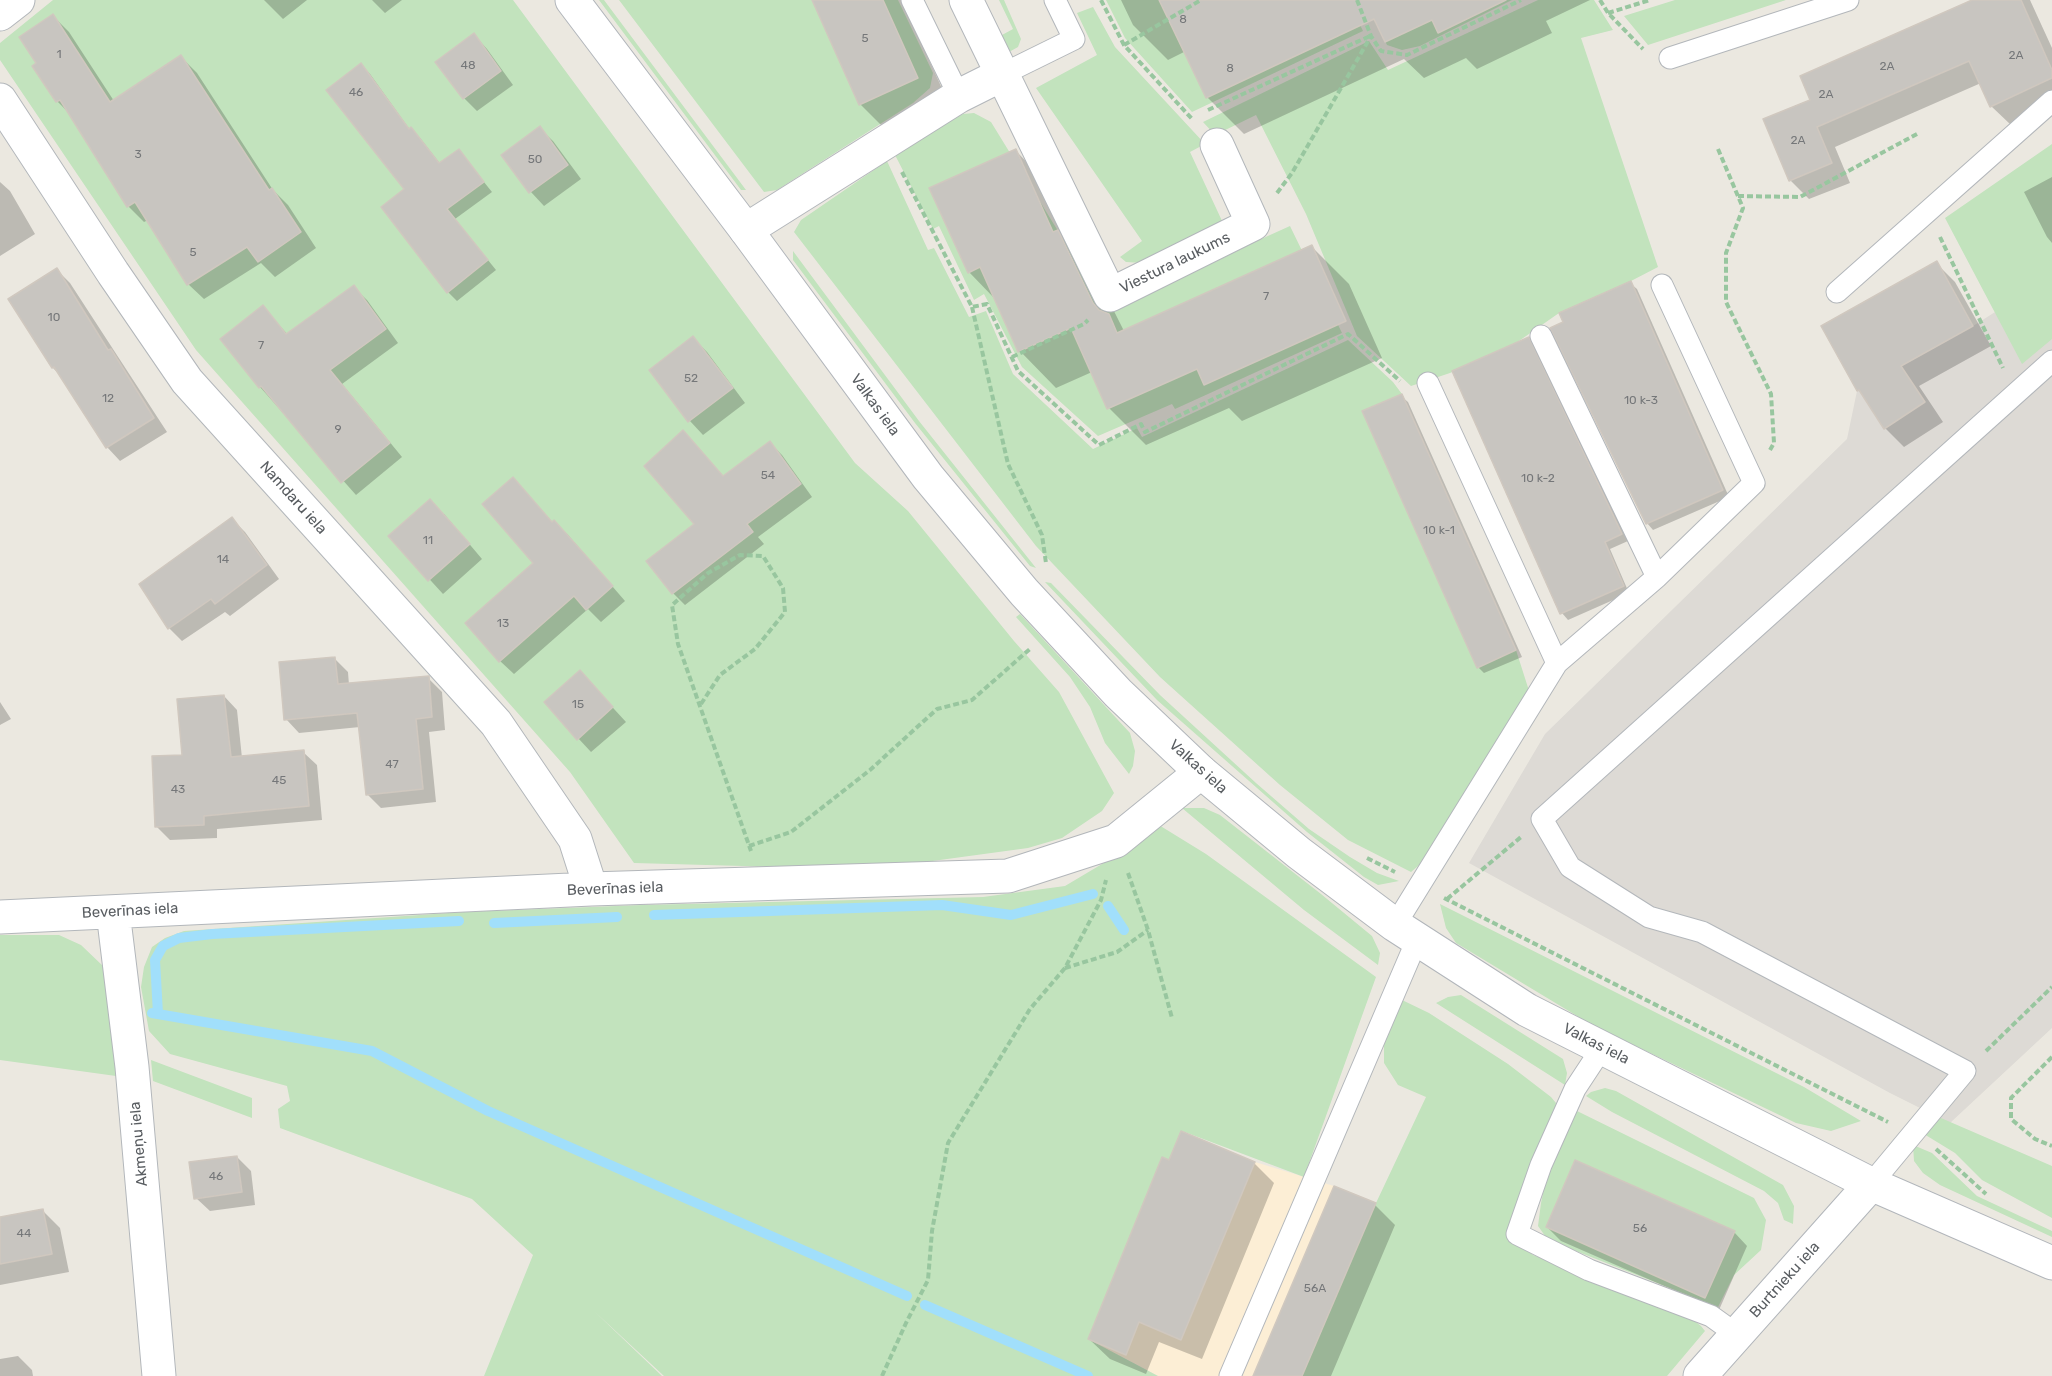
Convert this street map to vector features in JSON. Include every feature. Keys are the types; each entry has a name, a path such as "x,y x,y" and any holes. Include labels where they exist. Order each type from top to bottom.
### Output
{"street":[{"path":"0,14 18,0"},
{"name":"Valkas iela","path":"572,0 746,230 928,477 1024,592 1118,693 1201,772 1299,853 1406,932 1527,1010 1870,1184 2052,1263"},
{"name":"Viestura laukums","path":"966,0 1110,295 1253,224"},
{"path":"746,230 959,96 1003,74"},
{"name":"Namdaru iela","path":"0,100 113,273 188,381 496,723 575,839 591,889"},
{"path":"1216,145 1253,224"},
{"name":"Beverīnas iela","path":"0,917 591,889 1008,876 1116,841 1201,772"},
{"name":"Akmeņu iela","path":"113,912 132,1067 159,1376"},
{"name":"Burtnieku iela","path":"1700,1376 1870,1184"}],"lane":[{"path":"912,0 959,96"},
{"path":"1003,74 1074,39 1054,0"},
{"path":"1670,58 1848,0"},
{"path":"1837,292 2052,101"},
{"path":"1230,1376 1406,932 1557,663 1657,577 1754,483 1662,285"},
{"path":"1541,336 1657,577"},
{"path":"1870,1184 1965,1071 1702,932 1648,917 1570,867 1542,819 2052,361"},
{"path":"1428,382 1557,663"},
{"path":"1602,1048 1575,1089 1541,1165 1517,1234 1589,1270 1711,1316 1736,1334"}],"path":[{"path":"1101,0 1124,45 1216,145"},
{"path":"1124,45 1201,0"},
{"path":"1357,0 1371,36 1381,51 1407,56 1521,0"},
{"path":"1600,0 1608,13 1649,55 1670,58"},
{"path":"1608,13 1650,0"},
{"path":"1191,117 1371,36"},
{"path":"1253,224 1292,173 1371,36"},
{"path":"1738,196 1800,196 1917,134"},
{"path":"886,142 972,307 1008,464 1042,535 1048,573"},
{"path":"1718,149 1743,208 1726,254 1726,302 1771,394 1774,443 1754,483"},
{"path":"1928,212 2015,393"},
{"path":"1012,357 1084,324 1110,295"},
{"path":"972,307 987,304 1018,371 1099,445 1141,424 1145,432 1348,334 1410,390 1428,382"},
{"path":"701,704 720,675 755,649 785,612 783,588 763,556 740,555 708,573 672,605 678,644 701,704 761,883"},
{"path":"1039,563 1043,568"},
{"path":"749,846 791,832 870,770 937,709 972,700 1035,645"},
{"path":"1542,819 1447,899 1867,1111"},
{"path":"1116,841 1148,930 1172,1018"},
{"path":"882,1376 928,1280 932,1231 948,1143 1030,1009 1065,968 1101,900 1116,841"},
{"path":"1362,856 1401,875"},
{"path":"1065,968 1117,952 1148,930"},
{"path":"1965,1071 2052,987"},
{"path":"2052,1057 2011,1098 2011,1119 2035,1139 2052,1146"},
{"path":"1934,1148 1985,1194 1995,1198"}],"shaded area":[{"path":"2052,276 2052,1028 1950,1123 1890,1093 1469,863 1545,734 1847,439 1857,391 1973,326"},
{"path":"1181,1131 1255,1162 1334,1186 1376,1203 1302,1376 1158,1376 1088,1339 1162,1157"}],"green space":[{"path":"53,0 513,0 855,463 908,511 1014,641 1059,692 1114,793 1102,811 1062,838 1028,848 903,865 779,867 634,863 570,772 196,350 0,60 0,43"},
{"path":"599,0 604,0 746,190 741,190"},
{"path":"619,0 898,0 933,73 930,88 913,103 777,190 764,192"},
{"path":"999,0 1004,0 1021,39 1018,47 1000,57 991,41 1013,29"},
{"path":"1106,0 1348,0 1363,31 1192,112 1125,38"},
{"path":"1366,0 1512,0 1420,46 1402,50 1387,45"},
{"path":"1538,0 1594,0 1613,30 1581,38 1658,267 1559,313 1516,343 1450,373 1411,386 1357,336 1306,214 1256,115 1215,135 1203,122 1369,41 1388,70"},
{"path":"1675,0 1786,0 1648,45 1624,16"},
{"path":"1093,7 1115,47 1205,144 1190,152 1223,223 1142,263 1126,262 1120,257 1142,241 1036,88 1097,55 1077,13"},
{"path":"974,113 991,122 1106,309 1290,226 1342,333 1175,409 1172,404 1098,436 1022,367 984,294 974,300 939,226 933,229 894,153 963,114"},
{"path":"2052,144 2052,339 2022,364 1945,218"},
{"path":"887,161 928,250 934,248 969,317 986,311 1013,374 1093,449 1137,428 1142,437 1348,340 1393,382 1402,394 1516,650 1531,697 1431,855 1411,872 1348,840 1280,785 1160,677 1036,546 794,232 801,220"},
{"path":"793,251 919,421 1036,568 1030,566 915,423 793,260"},
{"path":"1045,582 1051,583 1160,695 1309,829 1377,873 1399,881 1378,885 1364,877 1307,832 1157,700"},
{"path":"1020,614 1130,733 1135,751 1133,766 1129,774 1105,743 1090,707 1070,677 1016,617"},
{"path":"1182,808 1204,808 1220,815 1321,894 1372,936 1380,953 1378,965 1304,910"},
{"path":"1154,822 1206,854 1376,977 1304,1177 1182,1131 1169,1160 1162,1157 1088,1339 1158,1376 664,1376 594,1311 662,1376 484,1376 533,1255 472,1199 280,1128 278,1109 290,1101 287,1086 170,1054 149,1031 141,987 144,967 152,947 165,938 184,931 464,912 642,905 983,897 1065,886 1134,845"},
{"path":"1440,904 1804,1087 1861,1121 1831,1131 1796,1123 1592,1025 1456,943 1446,928"},
{"path":"0,935 59,935 81,945 103,966 122,1084 117,1087 116,1076 0,1060"},
{"path":"1461,995 1563,1059 1567,1073 1565,1085 1436,1003 1448,997"},
{"path":"1402,1000 1429,1013 1508,1064 1556,1103 1554,1119 1514,1238 1533,1255 1682,1311 1701,1326 1705,1331 1667,1376 1302,1376 1376,1203 1426,1097 1398,1085 1384,1063 1384,1044"},
{"path":"151,1060 252,1098 252,1118 153,1081"},
{"path":"1605,1088 1616,1091 1783,1185 1794,1206 1793,1224 1784,1220 1778,1203 1764,1191 1612,1112 1586,1096"},
{"path":"1575,1110 1754,1198 1766,1220 1761,1250 1734,1275 1718,1307 1548,1240 1538,1226 1541,1203 1545,1184"},
{"path":"1934,1115 2052,1166 2052,1218 1982,1180 1955,1153 1919,1131"},
{"path":"1913,1145 1932,1153 1977,1196 2052,1231 2052,1237 1940,1185 1923,1173 1914,1161"}],"building":[{"path":"812,0 883,0 918,78 859,105"},
{"path":"1159,0 1506,0 1438,33 1432,20 1385,42 1374,19 1206,98"},
{"path":"1972,0 2021,0 2052,70 2052,78 1990,107 1969,61 1817,127 1832,163 1789,181 1763,119 1810,100 1800,76"},
{"path":"53,14 110,102 181,55 269,190 272,188 301,232 258,262 247,247 187,285 135,202 127,207 60,100 56,102 32,66 36,63 19,37"},
{"path":"474,33 501,71 463,99 435,62"},
{"path":"361,63 409,129 411,127 439,163 459,149 484,182 447,209 488,260 447,293 381,207 404,189 326,90"},
{"path":"540,126 568,165 529,193 501,155"},
{"path":"1016,149 1053,232 1058,230 1093,303 1099,310 1109,314 1117,333 1312,245 1346,321 1204,385 1197,369 1107,409 1071,328 1018,352 980,267 968,273 929,188"},
{"path":"1937,261 1973,326 1901,366 1925,402 1884,429 1859,390 1857,391 1821,326"},
{"path":"57,268 154,418 106,448 8,299"},
{"path":"1631,281 1723,490 1646,524 1550,328 1563,322 1559,313"},
{"path":"354,285 386,329 330,370 390,443 341,483 220,339 263,305 286,334"},
{"path":"693,336 733,388 688,422 649,370"},
{"path":"1529,337 1622,534 1605,542 1624,586 1560,614 1452,371"},
{"path":"1402,394 1516,650 1477,668 1362,411"},
{"path":"683,430 723,476 770,441 801,484 747,524 753,532 672,594 646,561 694,524 644,466"},
{"path":"513,477 613,586 586,610 574,596 499,662 465,623 533,563 482,504"},
{"path":"430,499 470,544 428,581 388,536"},
{"path":"232,517 267,565 215,604 211,599 168,629 139,584"},
{"path":"335,657 338,684 429,676 432,717 416,719 423,789 366,795 357,713 284,720 279,662"},
{"path":"580,670 613,707 577,740 544,702"},
{"path":"224,695 231,757 304,750 309,806 204,816 204,825 155,827 152,756 182,755 177,699"},
{"path":"1181,1131 1255,1162 1181,1340 1139,1322 1126,1355 1088,1339 1162,1157 1169,1160"},
{"path":"237,1156 242,1192 194,1199 189,1162"},
{"path":"1575,1160 1735,1231 1705,1298 1546,1227"},
{"path":"1334,1186 1376,1203 1302,1376 1253,1376"},
{"path":"43,1209 52,1254 0,1264 0,1217"}],"waterway":[{"path":"654,915 942,905 1011,915 1093,894"},
{"path":"1108,906 1124,930"},
{"path":"494,923 617,917"},
{"path":"158,1014 155,960 163,946 179,938 212,934 459,921"},
{"path":"152,1013 372,1051 488,1111 907,1296"},
{"path":"925,1305 1088,1376"}]}
